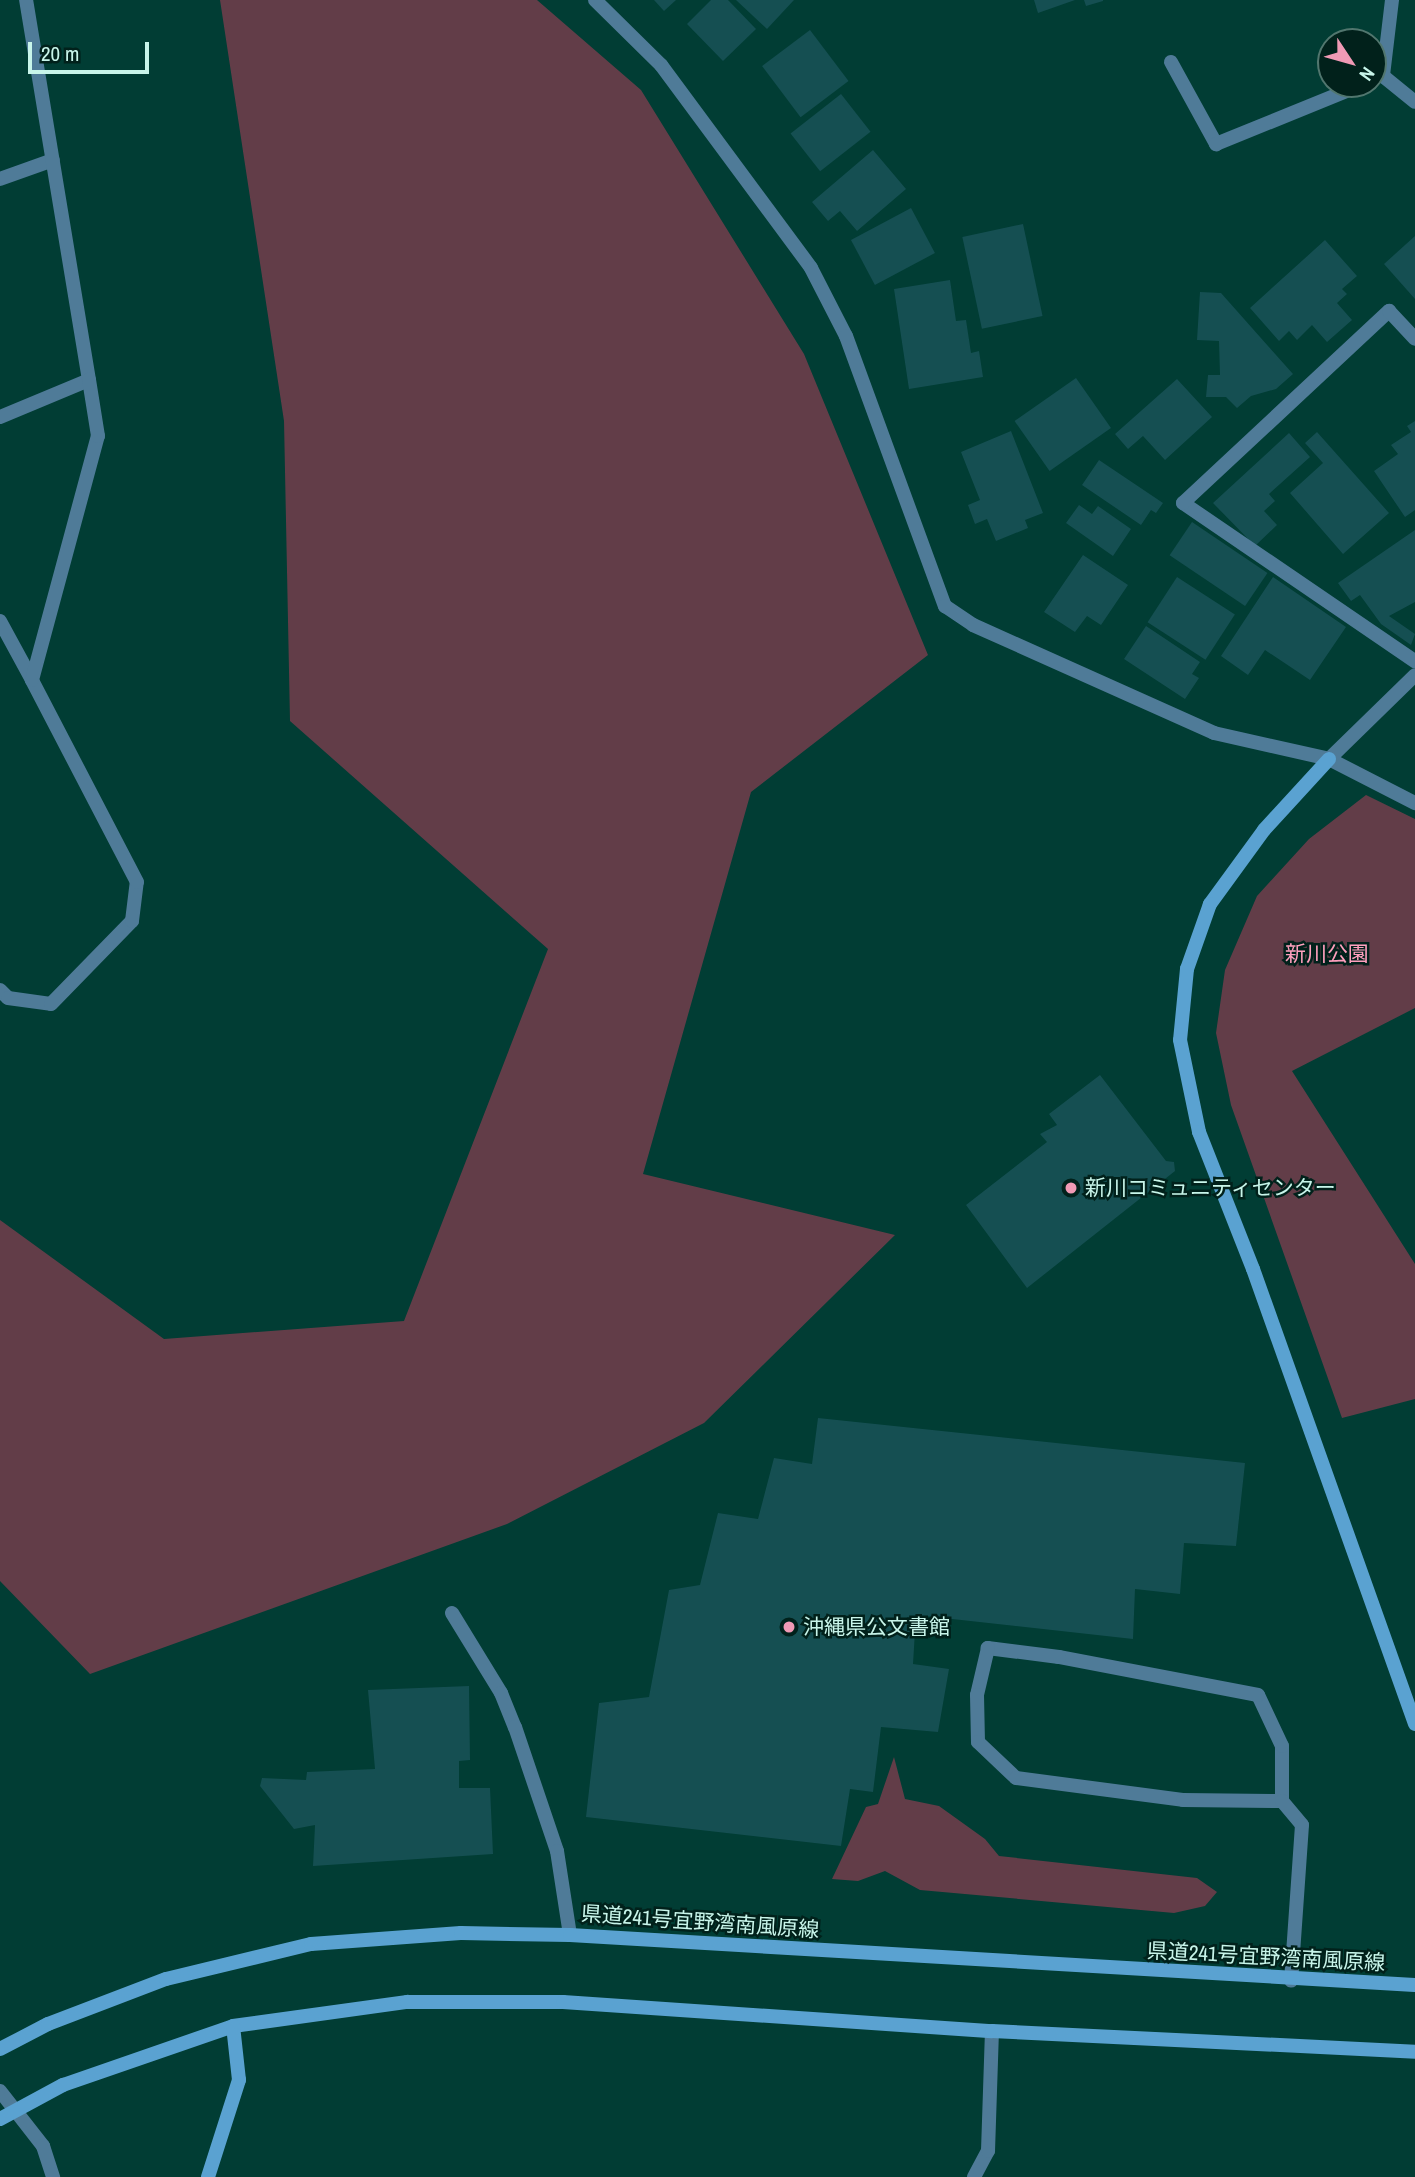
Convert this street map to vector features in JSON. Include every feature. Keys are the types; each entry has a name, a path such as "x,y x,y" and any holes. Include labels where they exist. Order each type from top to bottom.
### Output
{"main road":[{"path":"1329,759 1264,830 1210,904 1187,969 1180,1040 1199,1132 1253,1269 1415,1724"},
{"name":"県道241号宜野湾南風原線","path":"0,2049 48,2024 166,1979 311,1944 461,1933 570,1935 1291,1980 1415,1985"},
{"path":"0,2119 63,2085 233,2026 407,2002 563,2002 992,2031 1415,2052"},
{"path":"208,2177 239,2080 233,2026"}],"street":[{"path":"26,0 98,436 32,680"},
{"path":"595,0 661,65 811,268 846,336 945,606 973,625 1214,733 1329,759 1415,803"},
{"path":"1387,28 1392,0"},
{"path":"1171,62 1216,144 1329,98"},
{"path":"1387,84 1415,102"},
{"path":"0,179 52,160"},
{"path":"1415,339 1390,311 1183,503 1415,661"},
{"path":"0,417 89,380"},
{"path":"0,621 137,882 132,921 51,1004 8,998 0,990"},
{"path":"1329,759 1415,675"},
{"path":"452,1613 501,1693 515,1727 557,1851 570,1935"},
{"path":"1282,1801 1170,1799 1016,1778 978,1742 977,1695 988,1648 1059,1657 1258,1695 1282,1746 1282,1801 1302,1825 1291,1980"},
{"path":"974,2177 988,2151 992,2031"},
{"path":"0,2091 43,2146 53,2177"}],"green space":[{"path":"220,0 537,0 641,90 804,354 928,655 751,792 643,1174 895,1235 704,1423 507,1524 90,1674 0,1581 0,1220 164,1339 404,1321 548,949 290,721 284,421"},
{"name":"新川公園","path":"1366,795 1415,819 1415,1008 1292,1071 1415,1264 1415,1399 1342,1418 1231,1105 1216,1033 1225,970 1257,896 1309,839"},
{"path":"894,1757 905,1799 939,1806 985,1839 999,1856 1197,1878 1217,1892 1205,1906 1174,1913 920,1890 885,1871 858,1881 832,1879 866,1807 878,1804"}],"building":[{"path":"654,0 676,0 664,11"},
{"path":"711,0 728,0 756,29 723,61 687,24"},
{"path":"736,0 794,0 767,29"},
{"path":"1034,0 1075,0 1038,13"},
{"path":"1084,0 1103,0 1103,1 1086,6"},
{"path":"810,30 849,81 801,117 762,66"},
{"path":"841,94 871,132 820,171 791,133"},
{"path":"873,150 906,189 857,231 840,211 828,221 812,202"},
{"path":"911,208 935,253 875,285 851,240"},
{"path":"1023,224 1043,316 982,329 962,237"},
{"path":"1415,236 1415,299 1384,264"},
{"path":"1325,240 1357,276 1342,289 1347,294 1337,303 1352,320 1327,342 1312,325 1297,340 1289,331 1279,341 1250,308"},
{"path":"950,280 956,321 966,320 971,353 979,351 983,377 909,389 894,289"},
{"path":"1200,292 1221,293 1293,374 1276,389 1251,396 1237,408 1226,397 1206,397 1208,375 1220,375 1219,341 1197,340"},
{"path":"1076,378 1111,428 1050,471 1015,421"},
{"path":"1177,379 1212,417 1165,460 1143,436 1128,449 1115,434"},
{"path":"1415,421 1415,510 1405,517 1374,471 1398,454 1391,445 1411,432 1407,426"},
{"path":"1011,431 1043,513 1025,520 1028,528 996,541 987,519 975,524 968,505 980,500 961,452"},
{"path":"1317,432 1389,513 1343,554 1290,493 1323,463 1305,443"},
{"path":"1289,433 1310,457 1269,494 1275,501 1264,511 1277,525 1255,546 1213,503"},
{"path":"1099,460 1163,503 1156,513 1151,510 1141,525 1082,485"},
{"path":"1079,505 1092,514 1098,506 1131,529 1113,556 1066,523"},
{"path":"1192,522 1267,573 1245,606 1170,555"},
{"path":"1415,530 1415,602 1389,616 1415,634 1411,645 1381,624 1360,595 1351,601 1338,583"},
{"path":"1083,555 1128,585 1101,625 1087,616 1075,632 1044,612"},
{"path":"1177,577 1235,615 1205,660 1148,622"},
{"path":"1273,577 1346,627 1310,680 1265,650 1248,675 1221,656"},
{"path":"1146,626 1200,662 1192,674 1199,678 1185,699 1124,659"},
{"name":"新川コミュニティセンター","path":"1100,1075 1166,1161 1174,1162 1175,1171 1027,1288 966,1205 1047,1142 1040,1134 1057,1125 1049,1114"},
{"name":"沖縄県公文書館","path":"818,1418 1245,1463 1236,1546 1184,1543 1180,1594 1135,1589 1133,1639 916,1615 913,1664 949,1669 938,1732 881,1727 873,1792 850,1789 841,1846 586,1817 599,1703 649,1697 669,1590 700,1585 718,1513 758,1519 774,1458 812,1464"},
{"path":"469,1686 470,1760 459,1761 459,1788 490,1788 493,1854 313,1866 315,1825 294,1829 260,1786 262,1778 306,1780 307,1772 375,1769 368,1690"}],"place":[{"name":"新川コミュニティセンター","path":"1071,1188"},
{"name":"沖縄県公文書館","path":"789,1627"}]}
